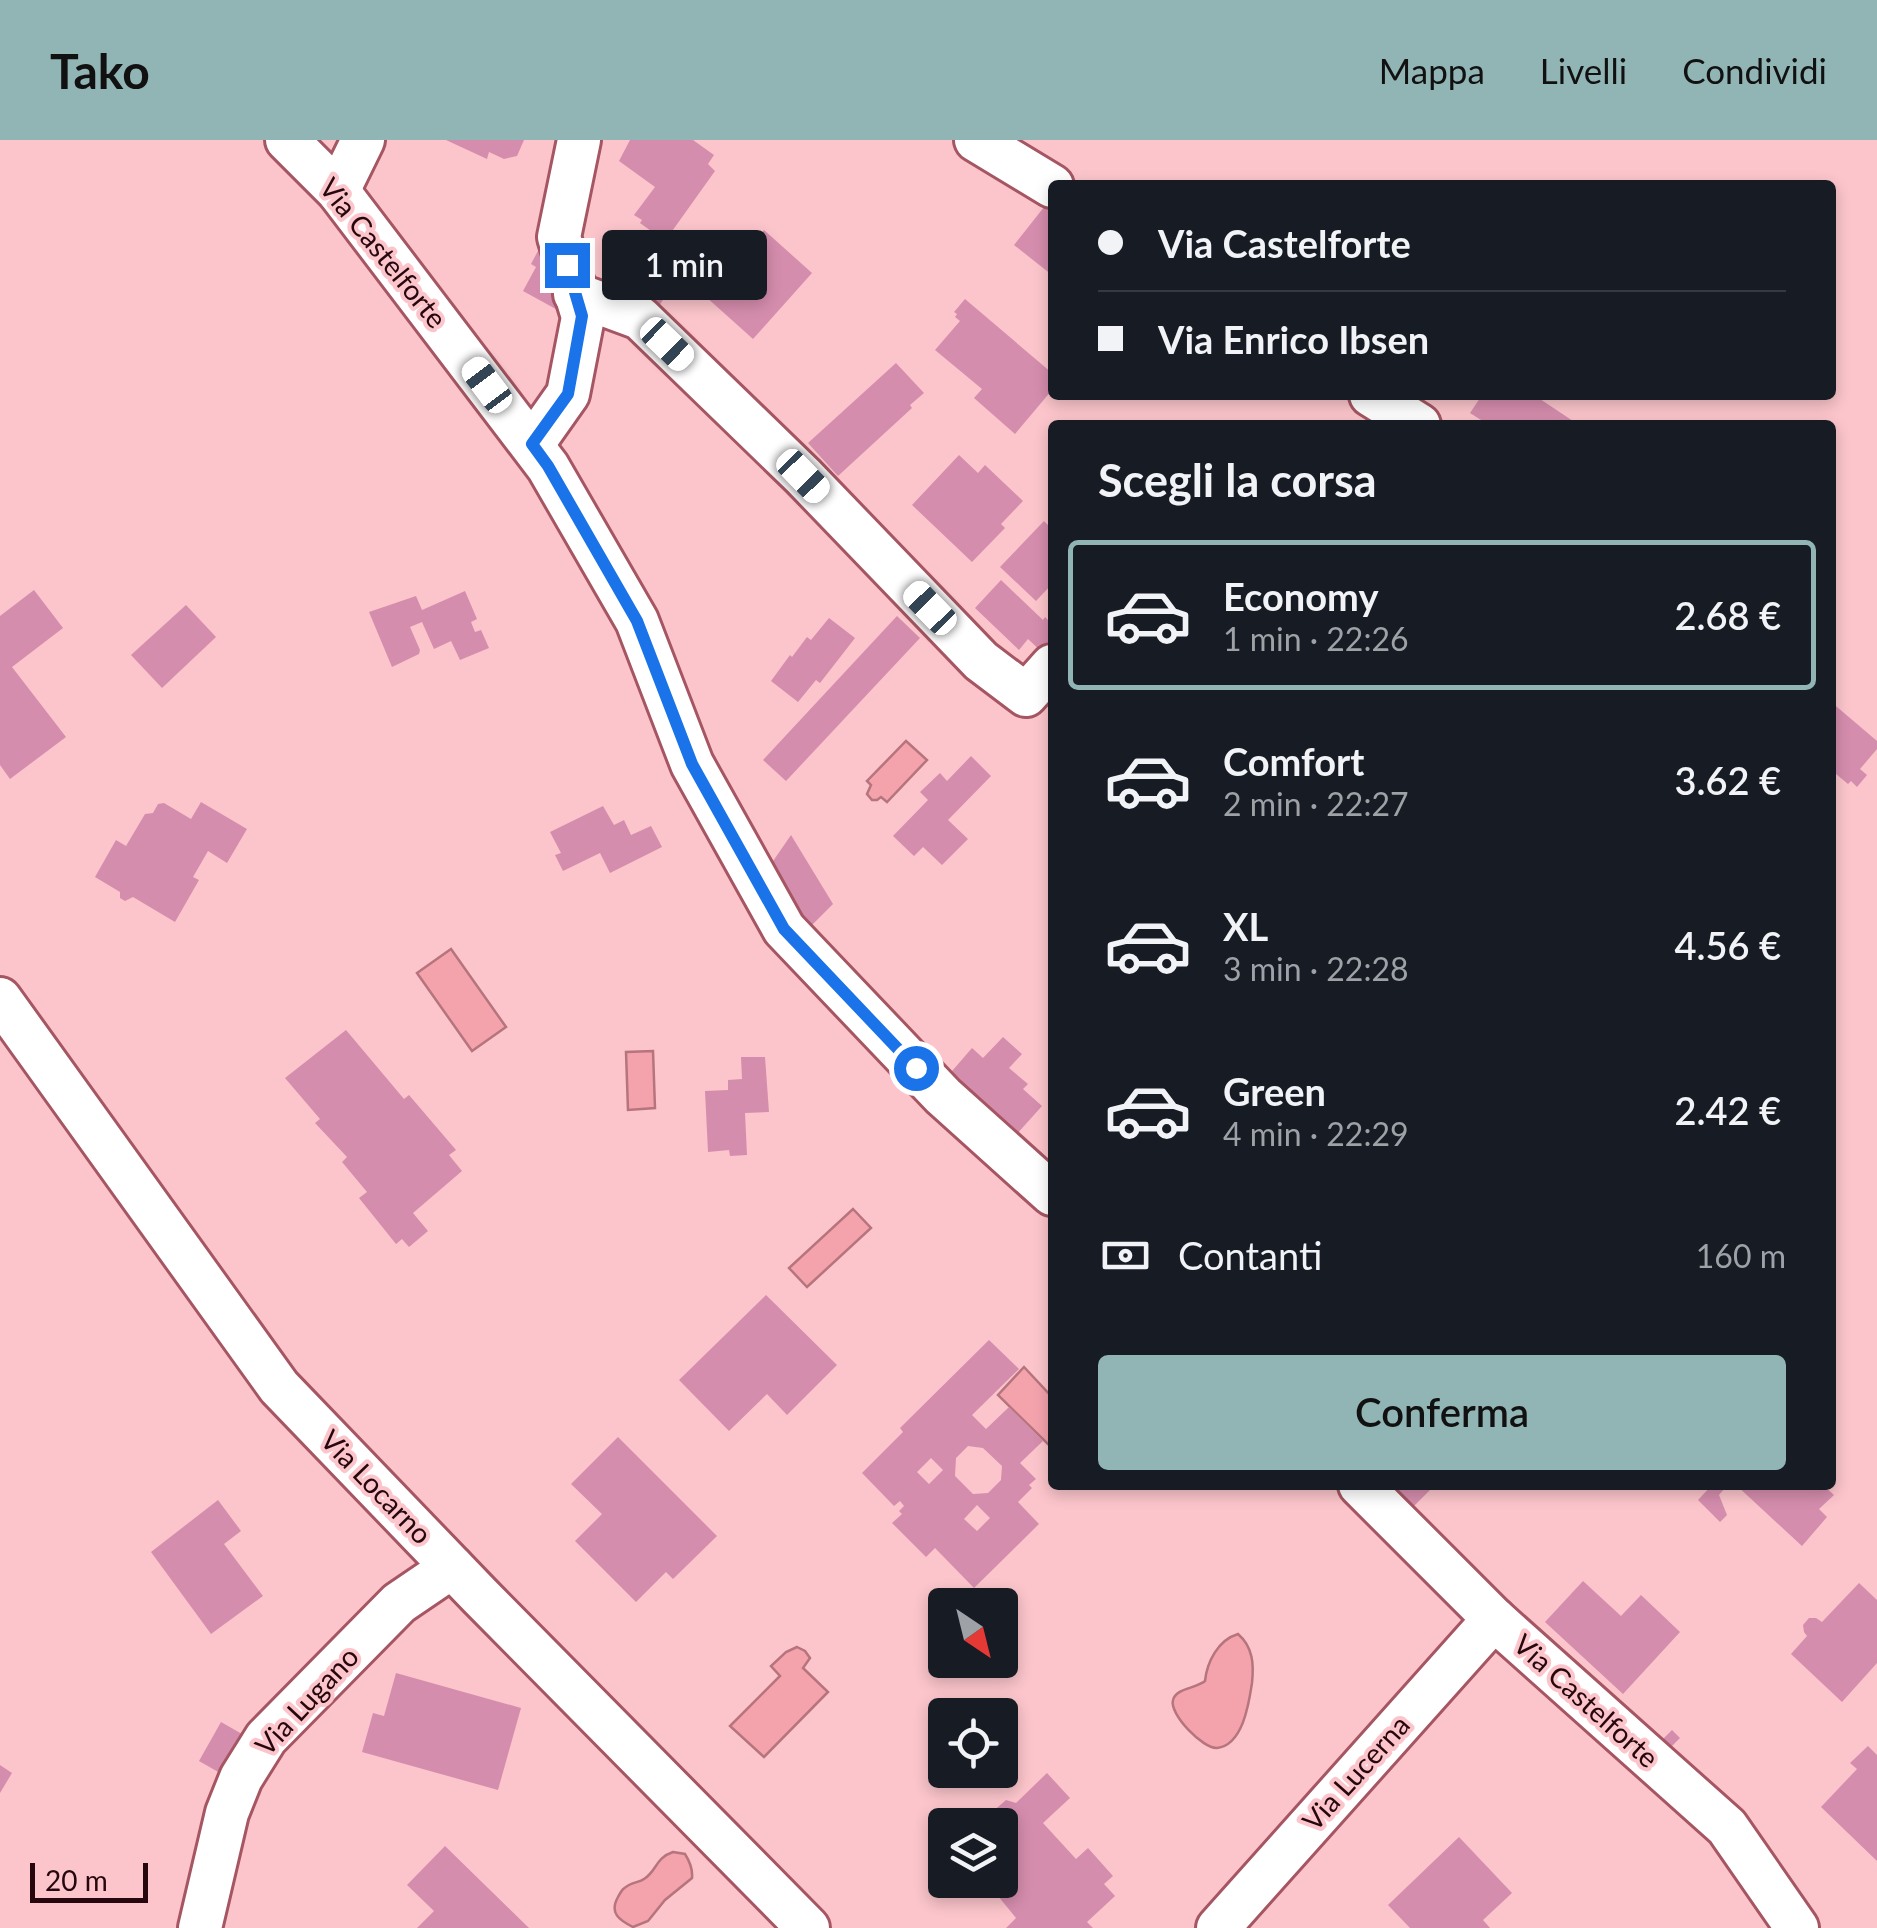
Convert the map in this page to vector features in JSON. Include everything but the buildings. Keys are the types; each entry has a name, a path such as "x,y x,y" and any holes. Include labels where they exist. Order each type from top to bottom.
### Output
{"street":[{"name":"Via Castelforte","path":"287,140 338,191 548,466 637,621 692,764 784,929 943,1096 1048,1190"},
{"path":"338,191 362,140"},
{"path":"532,444 568,394 582,316 558,237 579,140"},
{"path":"976,140 1048,184"},
{"path":"575,294 640,318 803,476 980,661 1026,694 1048,670"},
{"path":"1379,400 1411,420"},
{"name":"Via Locarno","path":"0,999 279,1387 808,1928"},
{"name":"Via Castelforte","path":"1365,1490 1494,1618 1728,1827 1797,1928"},
{"name":"Via Lugano","path":"200,1928 227,1813 241,1778 266,1738 399,1604 452,1566"},
{"name":"Via Lucerna","path":"1218,1928 1494,1618"}],"shaded area":[{"path":"906,741 927,760 887,802 881,797 872,800 867,794 871,785 867,781"},
{"path":"451,949 506,1027 472,1051 417,973"},
{"path":"653,1051 655,1108 628,1110 626,1052"},
{"path":"853,1209 871,1228 807,1287 789,1268"},
{"path":"1024,1367 1048,1393 1048,1444 998,1395"},
{"path":"1238,1634 1250,1650 1252,1663 1246,1712 1233,1739 1226,1745 1211,1747 1181,1722 1173,1700 1178,1693 1205,1681 1215,1653"},
{"path":"797,1647 810,1658 803,1668 828,1692 764,1757 730,1726 780,1676 771,1666"},
{"path":"673,1852 685,1854 692,1878 665,1900 648,1921 633,1927 623,1922 615,1907 621,1891 648,1876"}],"route":[{"path":"567,265 582,316 568,394 532,444 637,621 692,764 784,929 916,1068"}]}
